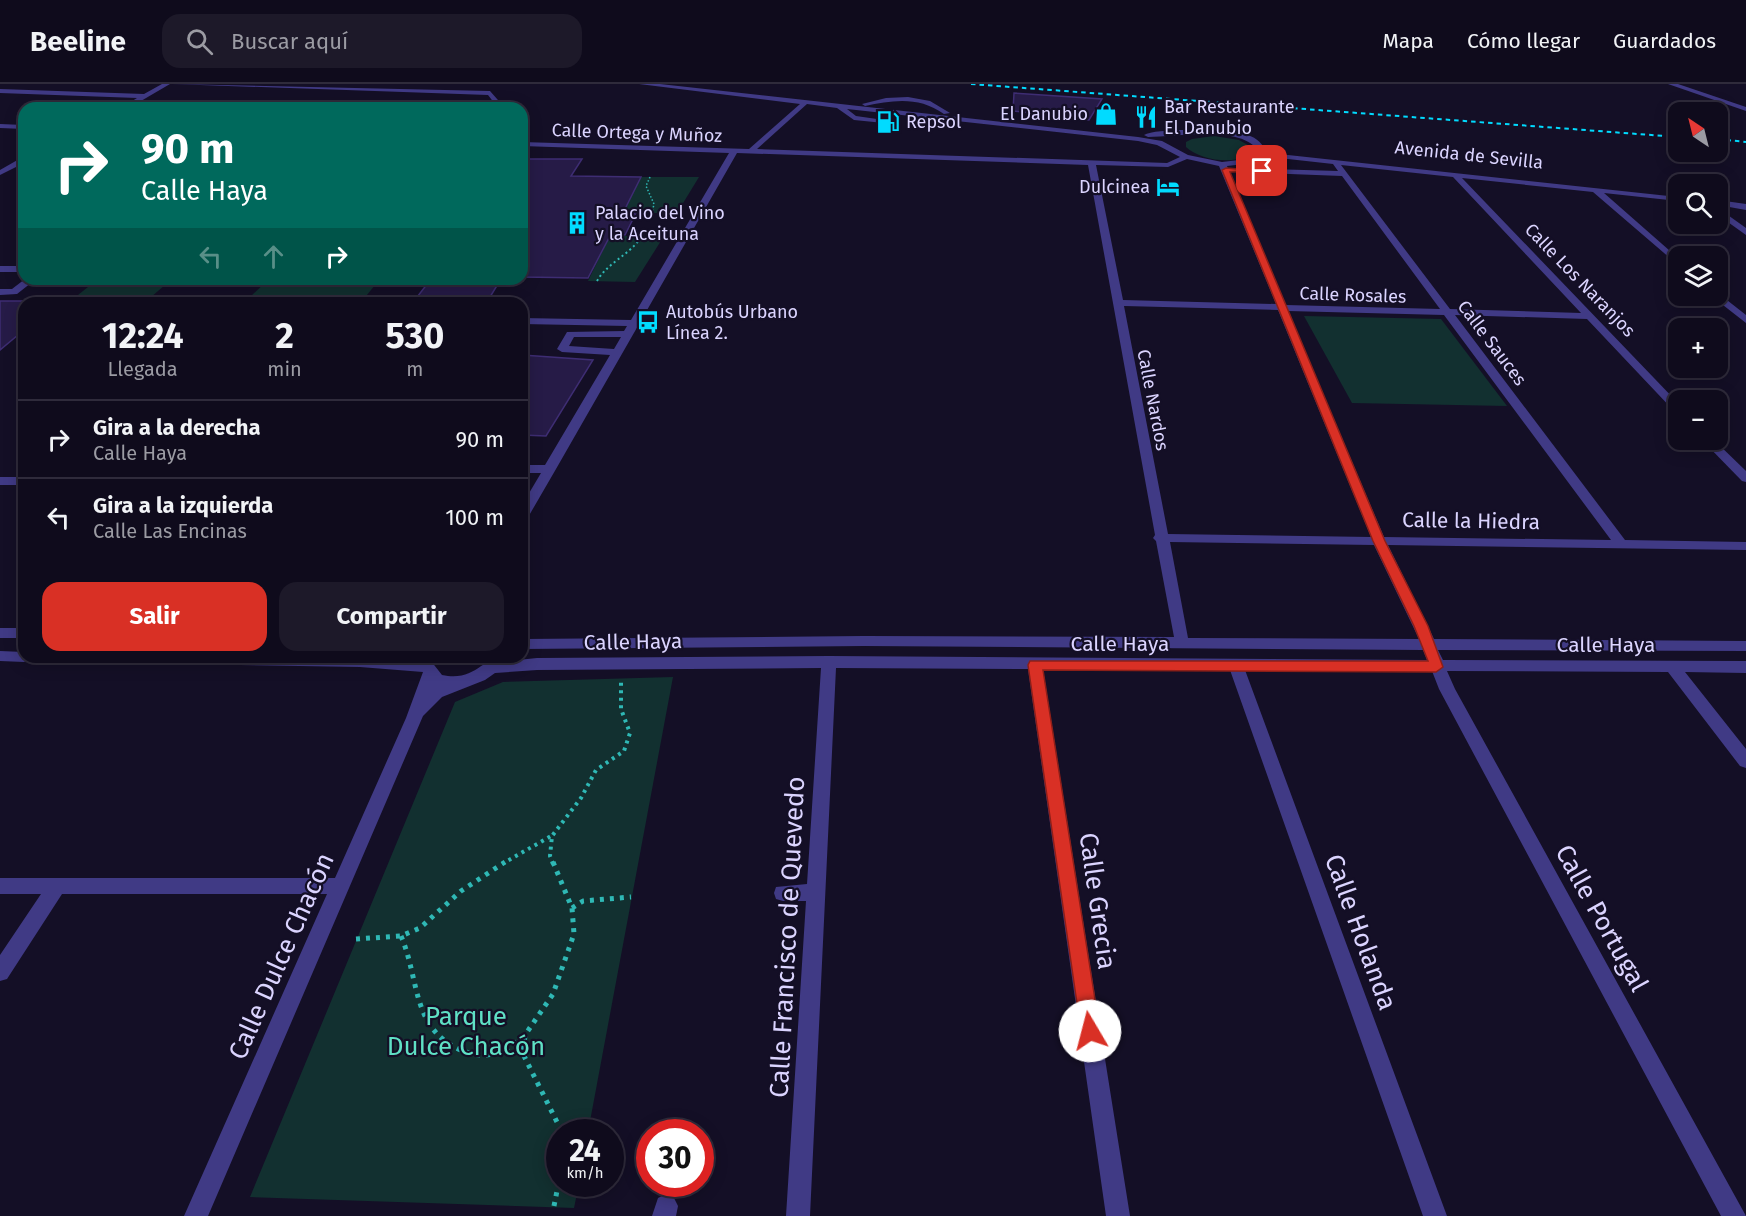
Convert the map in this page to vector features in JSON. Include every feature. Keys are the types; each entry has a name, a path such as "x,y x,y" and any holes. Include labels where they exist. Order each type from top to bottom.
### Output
{"street":[{"path":"134,102 167,84"},
{"path":"175,84 490,93 497,102"},
{"path":"363,84 480,87 476,84"},
{"path":"642,84 839,106 854,118 906,123 935,116 1138,139 1172,147 1186,157 1224,167 1342,174"},
{"name":"Avenida de Sevilla","path":"680,84 1139,134 1165,136 1224,133 1275,148 1668,193"},
{"path":"1671,84 1746,110"},
{"path":"0,91 144,96"},
{"path":"751,151 806,102"},
{"path":"0,126 18,126"},
{"path":"1172,147 1174,139 1190,133"},
{"path":"1258,143 1264,153 1260,158"},
{"name":"Calle Ortega y Muñoz","path":"528,144 1168,165 1186,157"},
{"path":"528,506 734,151"},
{"name":"Avenida de Sevilla","path":"1224,167 1260,158 1288,157 1668,198"},
{"name":"Calle Sauces","path":"1335,162 1622,545"},
{"path":"0,173 18,163"},
{"name":"Calle Nardos","path":"1092,163 1160,538 1182,643"},
{"name":"Calle Portugal","path":"1224,167 1379,541 1427,642 1436,667 1734,1216"},
{"name":"Calle Los Naranjos","path":"1455,176 1668,399"},
{"path":"1595,190 1668,253"},
{"path":"1728,199 1746,201"},
{"path":"1728,204 1746,207"},
{"path":"1728,215 1746,218"},
{"path":"1728,219 1746,232"},
{"path":"0,269 18,269"},
{"path":"0,292 14,292 23,285"},
{"name":"Calle Rosales","path":"1117,303 1450,314 1589,316"},
{"path":"1728,305 1746,320"},
{"path":"528,321 635,323"},
{"path":"618,352 562,350 571,334 628,334"},
{"path":"1718,450 1746,478"},
{"path":"528,469 550,469"},
{"path":"0,481 18,481"},
{"path":"528,490 537,490"},
{"name":"Calle la Hiedra","path":"1160,538 1746,546"},
{"path":"0,633 18,633"},
{"path":"528,644 864,641 1427,642 1746,646"},
{"path":"0,656 18,657"},
{"name":"Calle Haya","path":"517,663 829,662 1035,665 1746,667"},
{"name":"Calle Francisco de Quevedo","path":"798,1216 818,892 829,662"},
{"path":"394,663 428,665 445,682 458,682"},
{"name":"Calle Dulce Chacón","path":"414,718 436,693 458,682 472,680 496,663"},
{"name":"Calle Dulce Chacón","path":"196,1216 414,718 428,665"},
{"name":"Calle Grecia","path":"1035,665 1118,1216"},
{"name":"Calle Holanda","path":"1236,666 1435,1216"},
{"path":"1672,667 1746,761"},
{"path":"0,886 342,886"},
{"path":"0,972 56,887"},
{"path":"783,893 818,892"}],"path":[{"path":"650,177 646,186 654,204 652,213"},
{"path":"597,281 603,268 634,247 642,236"},
{"path":"356,939 401,936 420,928 461,891 502,864 552,836 581,798 596,770 624,751 630,733 621,710 621,679"},
{"path":"401,936 410,952 426,1021 435,1036 449,1046 482,1056 502,1055 525,1035 553,994 574,934 572,908 550,856 552,836"},
{"path":"572,908 583,901 631,897"},
{"path":"525,1035 523,1054 556,1119"},
{"path":"554,1206 556,1197"}],"green space":[{"path":"1214,136 1239,140 1253,148 1253,152 1238,159 1219,160 1201,156 1186,147 1186,142 1192,139"},
{"path":"641,177 699,177 677,213 623,213"},
{"path":"610,236 664,236 635,282 588,281"},
{"path":"90,285 165,285 151,297 76,297"},
{"path":"263,285 375,285 365,297 250,297"},
{"path":"1304,316 1441,319 1507,406 1352,403"},
{"name":"Parque Dulce Chacón","path":"673,677 590,1119 546,1119 546,1197 576,1197 574,1208 250,1197 455,702 503,682"}],"building":[{"path":"1014,93 1102,99 1089,120 1013,111"},
{"name":"Palacio del Vino y la Aceituna","path":"528,159 582,159 571,176 641,177 623,213 636,213 625,235 611,234 588,278 528,277"},
{"path":"426,285 497,285 490,297 417,297"},
{"path":"0,301 18,301 18,335 0,350"},
{"path":"528,355 593,360 546,436 528,435"}],"railway":[{"path":"971,84 1668,136"},
{"path":"1728,140 1746,142"}],"place":[{"name":"El Danubio","path":"1106,114"},
{"name":"Bar Restaurante El Danubio","path":"1146,117"},
{"name":"Repsol","path":"888,122"},
{"name":"Dulcinea","path":"1168,187"},
{"name":"Palacio del Vino y la Aceituna","path":"577,223"},
{"name":"Autobús Urbano Línea 2.","path":"648,322"}],"route":[{"path":"1090,1031 1035,665 1436,667 1421,626 1379,541 1372,519 1226,170 1262,171"}]}
